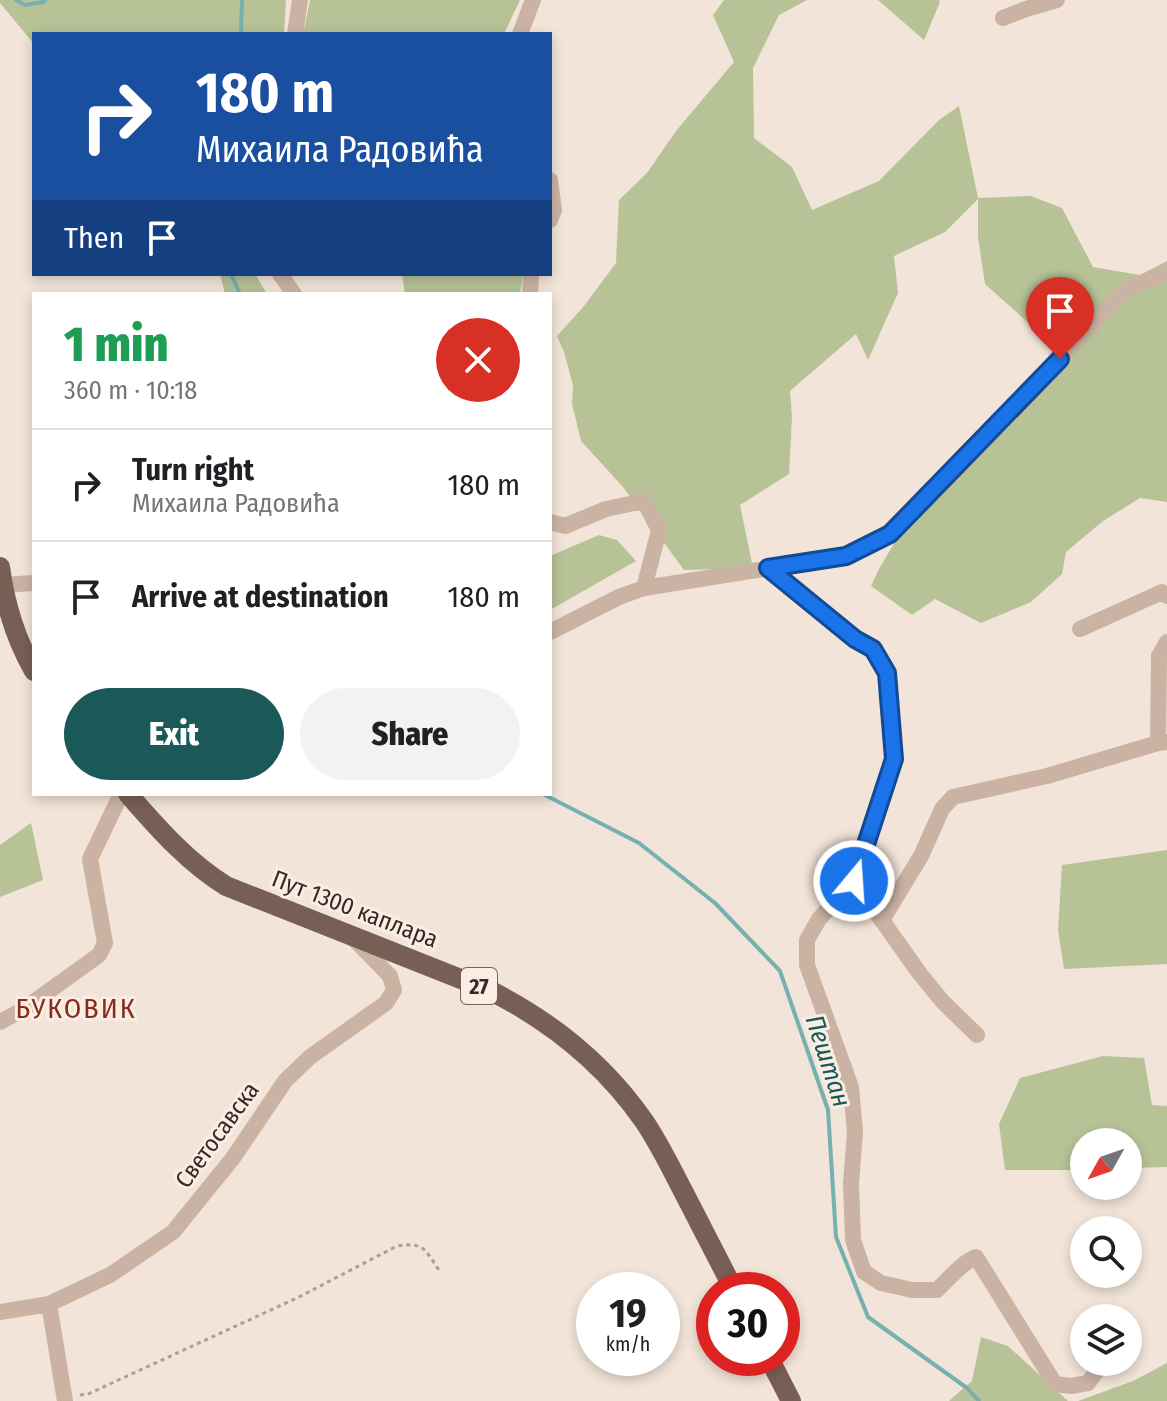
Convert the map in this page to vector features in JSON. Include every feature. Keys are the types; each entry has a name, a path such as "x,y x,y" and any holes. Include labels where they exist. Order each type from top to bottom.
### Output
{"main road":[{"path":"1,576 13,625 32,667"},
{"name":"Пут 1300 каплара","path":"130,796 183,853 215,879 239,892 448,972 509,1000 548,1024 589,1057 621,1092 654,1136 725,1272"},
{"path":"778,1376 791,1401"}],"street":[{"path":"295,32 300,0"},
{"path":"521,32 533,0"},
{"path":"1003,18 1057,0"},
{"path":"552,195 552,215"},
{"path":"552,631 619,597 644,588 846,556 890,534 1125,290 1167,272"},
{"path":"552,523 565,526 606,509 644,501 659,530 644,588"},
{"path":"768,568 855,639 873,649 887,673 894,759 854,881 819,919 807,940 807,965 851,1087 855,1132 851,1183 853,1240 864,1272 881,1283 912,1290 937,1290 965,1262 976,1257 1055,1384 1071,1386 1088,1383 1093,1376"},
{"path":"1,576 32,583"},
{"path":"1080,629 1162,592 1167,596"},
{"path":"882,920 921,856 942,809 953,797 1047,776 1162,742 1157,679 1159,656 1167,642"},
{"path":"0,1022 24,1009 99,955 105,943 90,859 120,796"},
{"path":"854,881 920,974 977,1035"},
{"name":"Светосавска","path":"0,1312 49,1304 110,1275 173,1232 233,1158 285,1081 310,1057 386,1003 394,990 390,976 351,935"},
{"path":"49,1304 65,1401"}],"path":[{"path":"63,1383 74,1396 88,1394 299,1297 397,1246 415,1244 424,1249 439,1270"}],"green space":[{"path":"0,0 286,0 284,32 32,32 32,42"},
{"path":"310,0 520,0 505,32 303,32"},
{"path":"724,0 807,0 779,15 753,68 754,138 792,167 812,210 879,181 939,120 959,106 978,198 1031,196 1062,208 1093,267 1140,275 1167,261 1167,502 1140,498 1103,521 1066,552 1062,574 1031,602 981,623 935,599 912,615 871,586 899,535 1068,362 985,284 978,237 978,199 945,232 894,256 898,293 868,360 856,334 790,391 789,474 740,505 753,568 684,570 623,487 581,441 572,404 573,385 557,336 616,263 619,200 647,173 676,131 734,62 713,15"},
{"path":"878,0 939,0 940,2 924,40"},
{"path":"220,276 256,276 266,292 224,292"},
{"path":"402,276 523,276 520,292 405,292"},
{"path":"599,535 617,540 636,561 552,609 552,555"},
{"path":"31,823 43,880 0,897 0,845"},
{"path":"1167,850 1167,964 1064,969 1058,930 1062,865"},
{"path":"1103,1056 1144,1058 1152,1105 1167,1106 1167,1167 1142,1168 1142,1128 1070,1128 1070,1170 1005,1170 999,1124 1020,1078"},
{"path":"981,1337 1008,1346 1068,1401 949,1401 972,1381"},
{"path":"1167,1363 1167,1401 1078,1401 1133,1381"}],"waterway":[{"path":"16,0 25,5 45,0"},
{"name":"Пештан","path":"241,32 242,0"},
{"name":"Пештан","path":"232,276 239,292"},
{"name":"Пештан","path":"547,796 639,843 715,903 780,971 828,1110 836,1237 868,1317 967,1388 979,1401"}],"district":[{"name":"БУКОВИК","path":"76,1008"}],"route":[{"path":"854,881 894,759 887,673 873,649 855,639 768,568 846,556 890,534 1060,359"}]}
